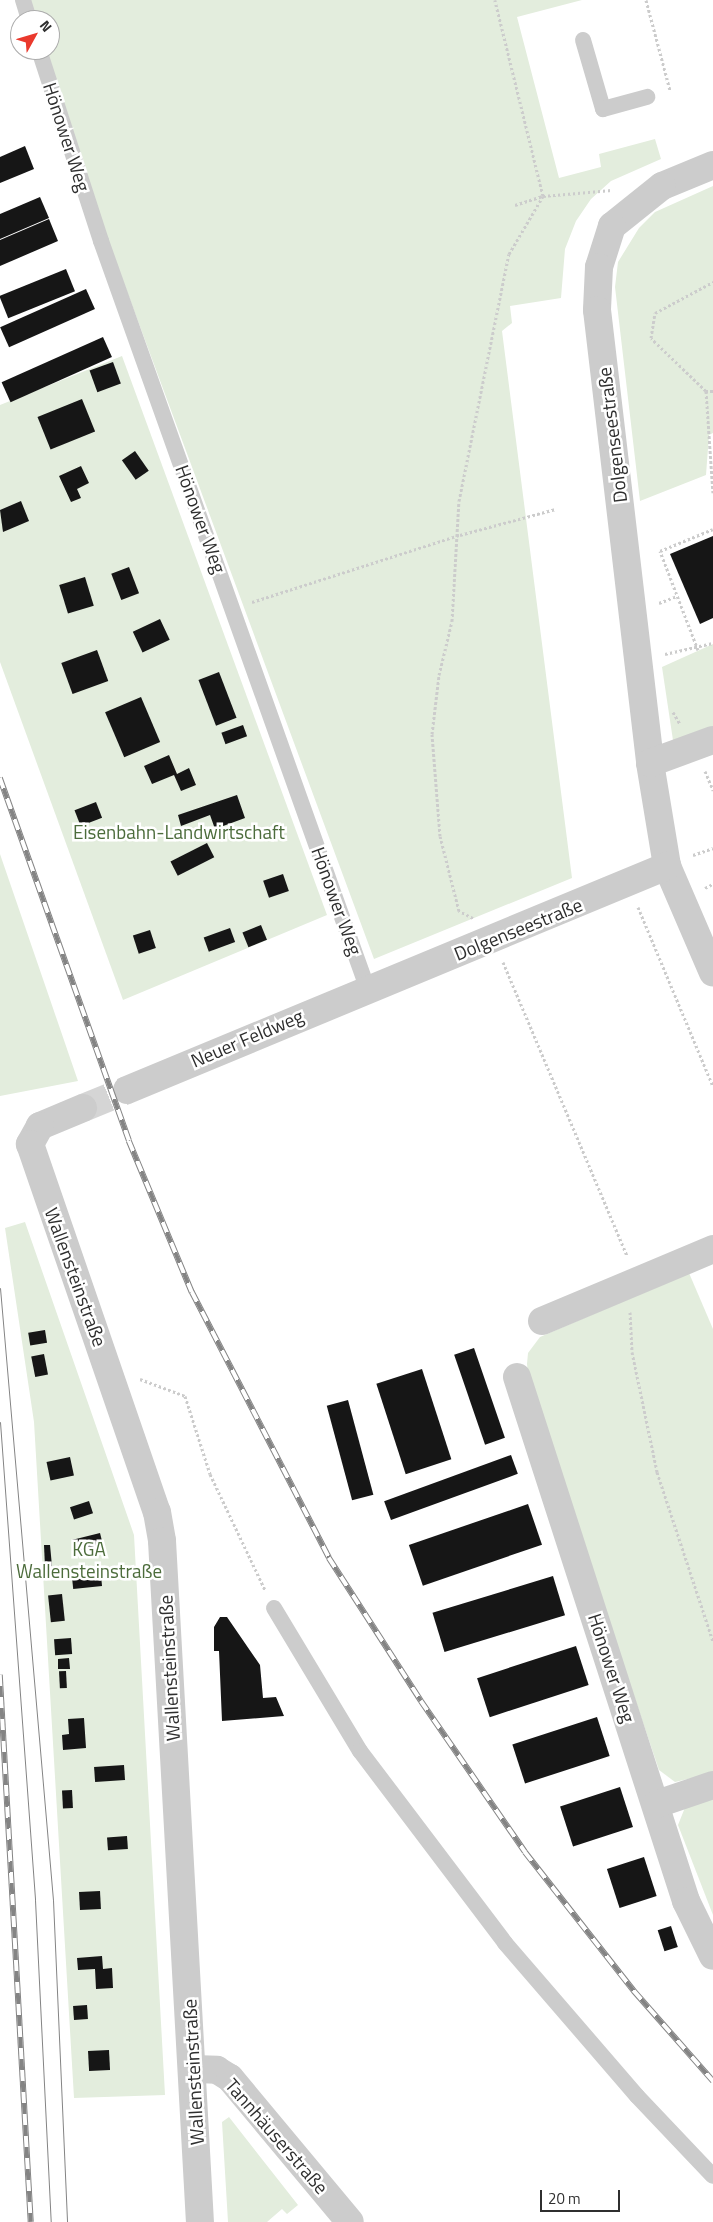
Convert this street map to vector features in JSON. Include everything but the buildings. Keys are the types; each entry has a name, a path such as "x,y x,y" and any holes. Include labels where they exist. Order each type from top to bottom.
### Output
{"street":[{"name":"Dolgenseestraße","path":"713,164 662,186 612,226 599,267 598,293 650,764 667,866 713,973"},
{"path":"650,764 713,740"},
{"name":"Dolgenseestraße","path":"368,987 493,939 667,866"},
{"name":"Neuer Feldweg","path":"127,1090 368,987"},
{"name":"Wallensteinstraße","path":"83,1108 40,1126 30,1144 157,1512 162,1541 194,2069 200,2222"},
{"path":"542,1321 713,1250"},
{"name":"Hönower Weg","path":"517,1377 686,1900 713,1956"},
{"path":"656,1804 713,1785"},
{"name":"Tannhäuserstraße","path":"194,2069 217,2070 230,2078 350,2222"}],"lane":[{"path":"583,40 603,109 647,97"},
{"name":"Hönower Weg","path":"42,60 101,241 368,987"},
{"path":"274,1608 360,1751 505,1944 637,2096 713,2176"}],"path":[{"path":"459,911 440,836 432,734 439,674 452,621 460,534 459,502 509,254 544,196 495,0"},
{"path":"646,0 670,90"},
{"path":"515,205 544,196 662,186"},
{"path":"713,282 655,313 651,338 706,391 713,494"},
{"path":"706,391 713,391"},
{"path":"233,608 460,534 556,510"},
{"path":"698,650 660,551 713,529"},
{"path":"658,603 677,596"},
{"path":"638,658 698,650 713,643"},
{"path":"628,883 713,1086"},
{"path":"493,939 630,1264 620,1268 630,1301 632,1352 657,1472 713,1641"},
{"path":"107,1366 185,1396 210,1474 274,1608"},
{"path":"137,1370 144,1388"}],"green space":[{"path":"29,0 582,0 517,17 559,178 601,167 599,154 655,139 661,159 611,181 591,199 576,221 565,249 561,298 510,306 512,323 502,331 572,878 374,959 108,240 48,60 60,60 60,10 32,10"},
{"path":"713,186 713,433 709,435 706,475 640,501 615,287 618,262 639,228 655,212"},
{"name":"Eisenbahn-Landwirtschaft","path":"122,356 327,915 123,1000 0,662 0,405"},
{"path":"713,644 713,730 674,747 662,667"},
{"path":"0,854 78,1081 0,1096"},
{"name":"KGA Wallensteinstraße","path":"25,1222 134,1535 165,2095 74,2098 34,1422 5,1228"},
{"path":"689,1273 713,1329 713,1773 675,1782 659,1770 529,1384 527,1364 528,1353 540,1337"},
{"path":"713,1795 713,1915 678,1825 686,1805"},
{"path":"229,2117 298,2205 287,2214 282,2209 267,2222 228,2222 222,2122"}],"tunnel":[{"path":"83,1108 127,1090"}],"tram line":[{"path":"0,1288 53,1900 67,2222"},
{"path":"0,1422 35,1900 51,2222"}],"railway":[{"path":"0,778 129,1141 192,1292 329,1558 421,1701 525,1852 634,1991 713,2081"},
{"path":"0,1675 31,2222"}]}
